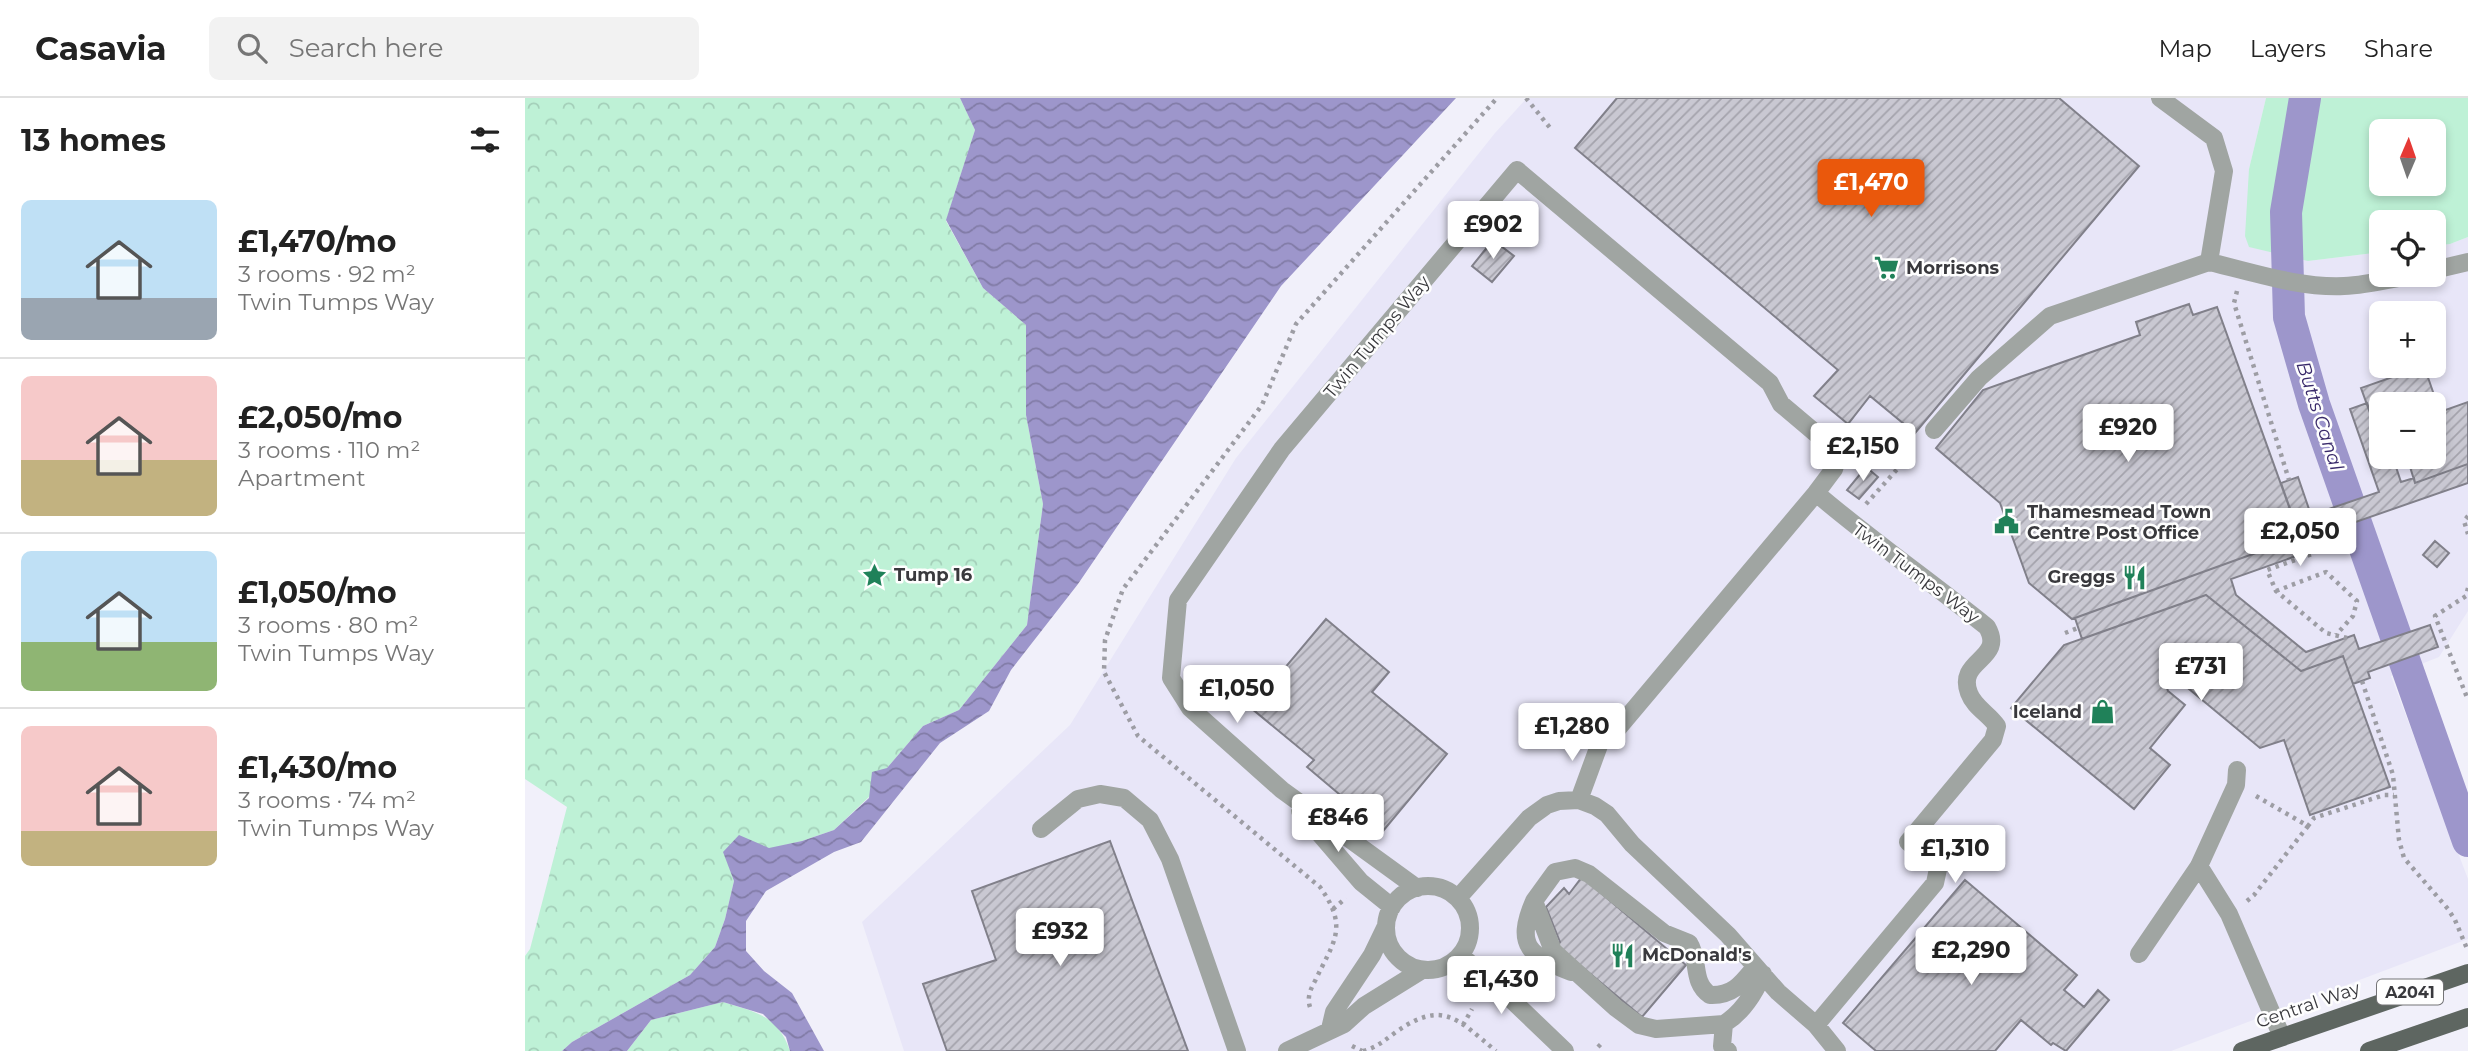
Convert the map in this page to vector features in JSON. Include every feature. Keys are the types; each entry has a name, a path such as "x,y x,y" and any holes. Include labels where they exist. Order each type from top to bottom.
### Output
{"main road":[{"name":"Central Way","path":"2242,1051 2466,974"},
{"name":"A2041","path":"2369,1051 2468,1017"}],"street":[{"path":"2160,98 2214,138 2224,171 2210,262"},
{"name":"Twin Tumps Way","path":"1458,898 1435,887 1417,888 1282,790 1190,708 1171,678 1178,600 1282,449 1517,170 1770,383 1781,404 1832,447 1837,456 1834,469 1816,493 1609,739 1601,740 1579,800"},
{"path":"1934,430 1979,378 2050,316 2210,262 2282,280 2324,286 2369,282"},
{"path":"2446,267 2468,262"},
{"name":"Twin Tumps Way","path":"1816,493 1987,627 1993,639 1992,647 1968,674 1966,684 1973,701 1997,726 1993,740 1908,842 1938,869 1935,883 1816,1025"},
{"path":"2139,954 2199,866 2236,778"},
{"name":"Twin Tumps Way","path":"1282,790 1361,882 1392,907"},
{"path":"1041,830 1078,799 1100,794 1125,799 1150,820 1170,859 1237,1051"},
{"path":"1386,926 1391,949 1409,966 1436,970 1450,965 1461,956 1470,933 1470,920 1458,898 1529,818 1547,805 1579,800 1607,814 1632,844 1728,935 1778,992 1816,1025 1837,1051"},
{"path":"2199,866 2229,914 2282,1037"},
{"path":"1575,868 1589,874 1664,933 1689,943 1695,959 1698,981 1710,995 1729,994 1759,970 1755,994 1734,1018 1724,1024 1657,1029 1639,1025 1616,1008 1553,951 1534,901 1555,872 1575,868"},
{"path":"1330,1029 1334,1012 1372,955 1392,907 1400,897 1417,888"},
{"path":"1461,956 1494,982 1565,1051"},
{"path":"1287,1051 1309,1047 1330,1029 1344,1024 1364,1006 1422,970"},
{"path":"1724,1024 1723,1046 1728,1051"}],"path":[{"path":"1312,1013 1308,1001 1312,987 1337,935 1333,909 1320,887 1138,736 1104,672 1105,640 1123,589 1262,405 1296,324 1497,98"},
{"path":"1526,98 1551,130"},
{"path":"2234,303 2289,480"},
{"path":"1863,508 1909,456"},
{"path":"2468,516 2464,521 2468,534"},
{"path":"2315,550 2315,553 2267,570 2276,591 2326,633 2347,638"},
{"path":"2276,591 2326,572 2357,601 2353,616 2336,635"},
{"path":"2468,588 2466,596 2435,616 2468,700"},
{"path":"2065,633 2078,628"},
{"path":"2434,635 2440,632"},
{"path":"2362,681 2396,787 2394,795 2399,840 2404,858 2448,909 2468,952"},
{"path":"2236,778 2308,826"},
{"path":"2229,914 2254,895 2314,818 2384,795 2394,795"},
{"path":"1333,909 1352,894"},
{"path":"1463,1025 1472,1009"},
{"path":"1363,1051 1374,1049 1416,1019 1430,1014 1440,1014 1463,1025 1496,1051"},
{"path":"1598,1047 1604,1041"}],"shaded area":[{"path":"1527,98 2266,98 2249,169 2308,261 2369,254 2369,287 2446,287 2446,244 2468,237 2468,611 2439,657 2391,676 2468,879 2468,939 2171,1051 904,1051 862,922 1070,725 1236,458 1495,133"}],"green space":[{"path":"525,98 960,98 975,130 946,221 983,288 1026,325 1026,415 1043,504 1027,625 959,710 923,726 887,768 869,797 834,830 769,849 724,852 734,881 715,947 690,975 572,1042 562,1051 525,1051 525,956 530,949 567,807 525,779"},
{"path":"2266,98 2468,98 2468,237 2446,244 2446,210 2369,210 2369,254 2308,261 2249,247 2245,236 2249,169"},
{"path":"723,1002 755,1012 772,1022 790,1051 627,1051 651,1020"}],"water":[{"path":"960,98 1456,98 1281,286 1078,584 1011,670 989,711 940,743 861,842 834,852 766,891 746,921 746,951 764,971 792,993 824,1051 790,1051 786,1037 763,1014 723,1002 651,1020 627,1051 562,1051 572,1042 690,975 715,947 734,881 723,852 739,835 769,848 834,830 869,798 872,772 887,768 923,726 959,710 1027,625 1043,504 1026,415 1026,325 983,288 946,220 975,130"}],"building":[{"name":"Morrisons","path":"1617,98 2059,98 2139,166 1915,433 1870,396 1848,424 1814,396 1838,370 1575,148"},
{"path":"1493,240 1514,256 1492,282 1472,266"},
{"path":"2189,304 2193,315 2217,307 2300,537 2072,619 2029,583 2000,503 1936,448 1983,390 2140,335 2136,322"},
{"path":"2390,378 2428,378 2433,392 2369,392 2369,410 2361,388"},
{"path":"2468,402 2468,464 2415,483 2411,469 2446,469 2446,410"},
{"path":"2367,403 2369,463 2350,409"},
{"path":"2468,464 2468,483 2318,535 2322,547 2231,579 2236,595 2306,652 2354,635 2359,649 2430,625 2438,647 2368,672 2370,678 2353,684 2343,656 2301,671 2206,595 2082,639 2075,618 2300,537 2281,483 2298,477 2311,515 2379,492 2371,469 2397,469 2401,482 2414,478 2415,483"},
{"path":"1866,467 1878,477 1859,499 1847,490"},
{"path":"2435,541 2449,553 2437,567 2423,555"},
{"path":"2206,595 2301,671 2343,656 2390,787 2310,815 2284,740 2260,748 2169,670 2162,673 2168,691 2185,705 2150,748 2170,765 2134,809 2011,708 2064,645"},
{"path":"1326,619 1389,672 1372,692 1447,754 1383,831 1307,767 1314,760 1251,708"},
{"path":"1110,841 1188,1051 947,1051 923,984 996,960 972,891"},
{"name":"McDonald's","path":"1582,877 1686,965 1642,1017 1557,946 1560,942 1546,907 1564,888 1569,894"},
{"path":"1965,880 2077,975 2064,990 2084,1007 2098,990 2109,1000 2066,1051 2053,1043 2051,1045 2021,1020 1995,1051 1876,1051 1843,1023"}],"waterway":[{"name":"Butts Canal","path":"2305,98 2286,212 2289,317 2314,404 2468,841"}],"place":[{"name":"Morrisons","path":"1886,268"},
{"name":"Thamesmead Town Centre Post Office","path":"2007,522"},
{"name":"Tump 16","path":"874,575"},
{"name":"Greggs","path":"2135,577"},
{"name":"Iceland","path":"2102,712"},
{"name":"McDonald's","path":"1622,955"}]}
